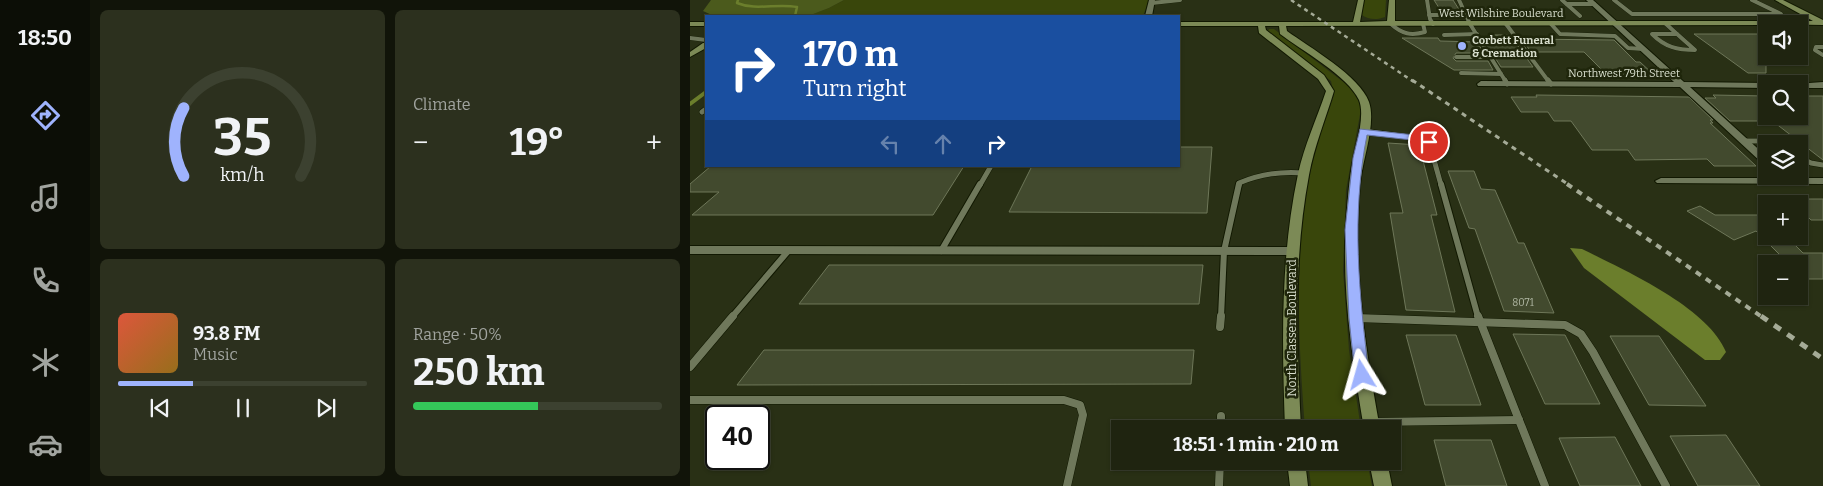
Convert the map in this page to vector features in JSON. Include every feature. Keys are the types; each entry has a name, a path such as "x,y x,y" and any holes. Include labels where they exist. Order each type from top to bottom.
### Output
{"street":[{"path":"1356,24 1360,0"},
{"path":"1390,24 1392,0"},
{"path":"1778,0 1823,23"},
{"path":"1148,15 1152,1"},
{"path":"1591,2 1758,154"},
{"name":"West Wilshire Boulevard","path":"1180,24 1823,23"},
{"path":"690,24 705,24"},
{"name":"North Classen Boulevard","path":"1261,24 1262,31 1321,77 1329,87 1329,95 1304,174 1292,252 1290,327 1293,420"},
{"path":"1282,24 1283,32 1346,79 1360,94 1366,108 1357,158 1351,230 1356,318 1370,420"},
{"path":"690,55 705,46"},
{"name":"Northwest 79th Street","path":"1481,84 1758,85"},
{"path":"1808,85 1823,85"},
{"path":"1660,180 1758,178"},
{"path":"1808,180 1823,181"},
{"path":"690,250 1292,252"},
{"path":"1297,470 1299,486"},
{"path":"1380,470 1383,486"}],"lane":[{"path":"1152,1 1180,0"},
{"path":"1427,0 1429,15 1433,24"},
{"path":"1459,0 1470,24 1507,84"},
{"path":"1562,0 1580,16"},
{"path":"1614,0 1643,24"},
{"path":"1632,14 1781,14 1752,0"},
{"path":"1566,4 1591,2"},
{"path":"1429,15 1467,15"},
{"path":"1506,24 1551,84"},
{"path":"1550,24 1560,34 1629,36"},
{"path":"1666,24 1695,50 1669,48 1652,34 1677,34"},
{"path":"1444,34 1477,34"},
{"path":"1615,36 1628,48 1643,49"},
{"path":"690,38 705,40"},
{"path":"1823,47 1816,48 1815,50 1823,55"},
{"path":"1456,57 1490,57"},
{"path":"1461,73 1501,74"},
{"path":"1363,131 1424,139 1429,142 1480,323 1545,486"},
{"path":"1744,141 1758,141"},
{"path":"1808,162 1823,166"},
{"path":"941,251 990,167"},
{"path":"1220,327 1224,251 1239,183 1256,175 1285,171 1304,174"},
{"path":"690,367 789,250"},
{"path":"1356,318 1565,325 1581,334 1666,486"},
{"path":"690,400 1064,400 1080,406 1083,415 1067,486"},
{"path":"1401,425 1519,420"},
{"path":"1219,486 1220,470"}],"shaded area":[{"path":"711,0 844,0 811,15 712,15 703,11"},
{"path":"844,0 1149,0 1143,15 810,15"},
{"path":"1364,0 1386,0 1385,17 1373,19 1362,15"},
{"path":"1269,29 1274,29 1346,84 1356,94 1361,109 1346,190 1343,271 1349,350 1360,420 1304,420 1299,322 1300,251 1309,180 1317,145 1334,95 1331,81 1268,31"},
{"path":"1570,248 1582,249 1620,268 1684,305 1702,320 1716,336 1726,352 1720,360 1705,360 1584,268"},
{"path":"1309,470 1369,470 1372,486 1311,486"}],"building":[{"path":"1434,0 1453,0 1460,11 1441,11"},
{"path":"1694,34 1758,34 1758,65 1766,65 1766,73 1748,73"},
{"path":"1493,35 1510,35 1533,67 1501,67 1485,42 1489,42 1486,37 1495,37"},
{"path":"1402,38 1438,38 1440,41 1477,42 1484,53 1456,53 1453,58 1456,61 1488,61 1493,70 1454,70"},
{"path":"1522,39 1614,40 1636,62 1640,62 1654,75 1607,75 1584,52 1531,52"},
{"path":"1536,95 1689,97 1713,120 1710,120 1713,123 1710,123 1756,166 1714,166 1707,159 1635,160 1628,150 1592,150 1571,121 1554,121 1548,112 1521,112 1511,97 1537,97"},
{"path":"1713,95 1758,96 1758,121 1730,121 1705,98 1716,98"},
{"path":"1808,96 1823,96 1823,160 1808,148 1808,135 1791,135 1778,125 1808,125"},
{"path":"1388,143 1419,145 1437,215 1431,215 1455,312 1406,310 1390,213 1403,213"},
{"path":"1180,147 1212,147 1207,213 1009,212 1032,167 1180,167"},
{"path":"710,167 963,167 933,215 692,215 719,192 690,192 690,184"},
{"path":"1448,171 1474,171 1481,189 1495,190 1518,243 1524,243 1554,313 1504,311 1475,229 1469,228"},
{"path":"1808,199 1823,199 1823,220 1811,220 1808,217"},
{"path":"1700,206 1715,215 1758,215 1758,233 1756,231 1734,240 1687,211"},
{"path":"1770,245 1795,245 1803,253 1823,253 1823,279 1808,279 1808,255 1780,255"},
{"path":"829,265 1203,265 1199,304 799,304"},
{"path":"1513,334 1565,335 1600,404 1545,404"},
{"path":"1406,335 1456,335 1481,405 1425,405"},
{"path":"1610,336 1659,336 1706,406 1649,405"},
{"path":"764,350 1194,350 1191,384 737,385"},
{"path":"1726,435 1760,486 1698,486 1670,436"},
{"path":"1615,437 1641,486 1580,486 1559,438"},
{"path":"1434,440 1491,440 1507,486 1446,486"}],"waterway":[{"path":"738,0 737,3 759,7 797,7 795,15"},
{"path":"690,104 705,93"}],"railway":[{"path":"1291,0 1414,82"},
{"path":"1412,80 1569,185"},
{"path":"1567,184 1762,317"},
{"path":"1761,316 1823,359"}],"place":[{"name":"Corbett Funeral & Cremation","path":"1462,46"}],"route":[{"path":"1362,375 1352,274 1351,230 1357,158 1363,131 1424,139 1429,142"}]}
